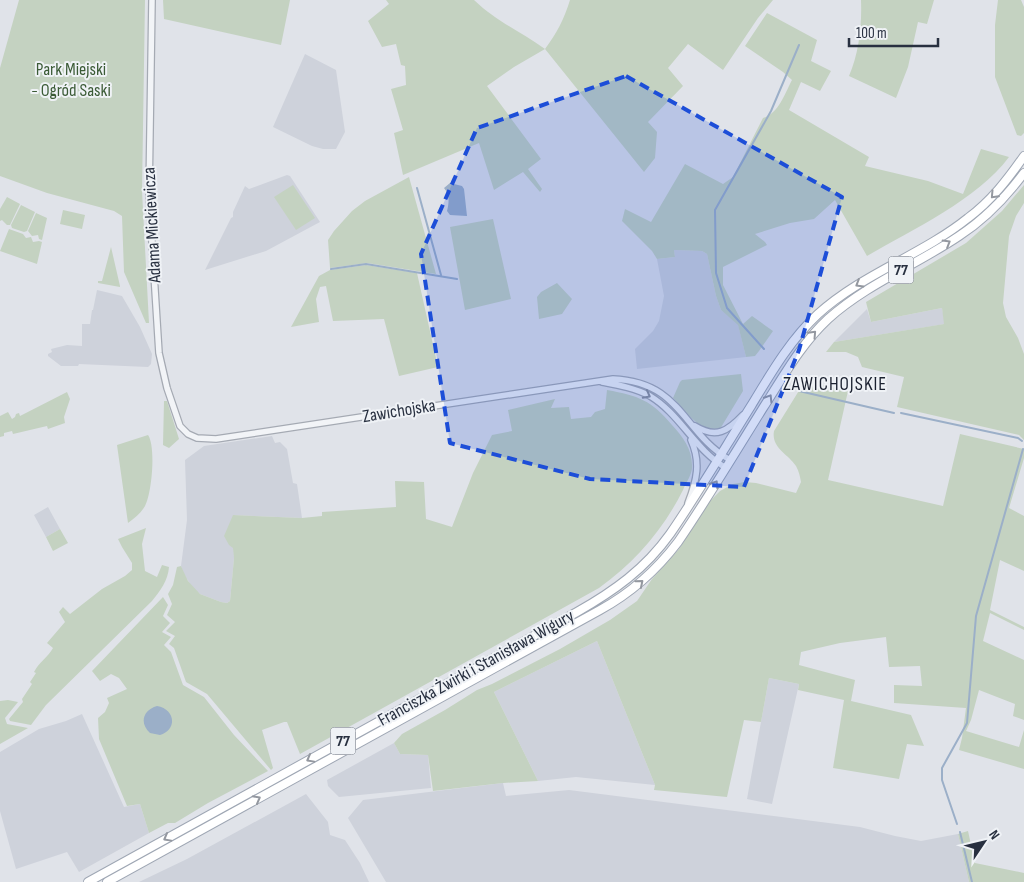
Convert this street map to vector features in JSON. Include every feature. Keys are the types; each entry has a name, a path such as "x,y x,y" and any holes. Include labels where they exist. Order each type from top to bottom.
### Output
{"main road":[{"name":"77","path":"716,462 787,350 816,316 850,289 964,222 996,192 1024,156"},
{"name":"77","path":"726,468 795,357 822,325 862,294 972,227 1000,202 1024,173"},
{"name":"Franciszka Żwirki i Stanisława Wigury","path":"88,882 607,595 630,578 653,556 684,514 716,462"},
{"name":"Franciszka Żwirki i Stanisława Wigury","path":"106,882 616,601 642,582 665,559 688,528 726,468"}],"street":[{"name":"Adama Mickiewicza","path":"152,0 148,195 160,353 166,388 178,421 184,430 197,438"},
{"name":"Zawichojska","path":"197,438 216,439 613,379 625,379 647,385 670,400 710,445 720,455 730,460"},
{"name":"Zawichojska","path":"601,381 651,396 664,407 716,462 726,468"},
{"name":"Zawichojska","path":"692,424 707,432 721,431 734,424 751,406"},
{"path":"684,514 698,474 696,452 688,433"}],"highlighted area":[{"path":"626,76 842,197 799,350 744,487 590,479 450,443 421,254 477,128"}],"shaded area":[{"path":"305,54 336,70 345,132 336,149 323,149 312,146 273,127"},
{"path":"287,175 290,176 320,222 266,251 205,270 233,217 233,212 245,186 249,189"},
{"path":"674,250 702,251 707,254 721,310 738,324 746,357 637,369 635,349 653,331 659,321 664,296 657,259 675,257"},
{"path":"97,290 122,296 140,327 152,354 151,364 148,367 79,364 78,366 61,366 48,356 52,352 51,349 67,345 82,346 82,324 90,324"},
{"path":"942,308 945,324 834,342 867,309 871,322"},
{"path":"272,436 275,443 280,442 287,449 293,483 297,484 302,518 233,515 234,558 230,601 227,603 221,602 200,594 193,589 181,566 187,520 185,460 204,446"},
{"path":"48,507 60,529 46,537 34,515"},
{"path":"597,641 655,785 576,777 538,781 494,692"},
{"path":"769,678 799,684 772,804 747,799"},
{"path":"82,714 124,807 140,804 149,833 79,872 67,852 16,869 0,811 0,752 39,729"},
{"path":"394,743 400,754 428,755 431,788 339,797 328,786 327,780"},
{"path":"503,783 506,796 569,790 860,827 921,841 958,834 969,882 386,882 348,818 363,800"},
{"path":"306,794 328,822 330,835 345,840 360,863 369,882 139,882 187,859"}],"green space":[{"name":"Park Miejski - Ogród Saski","path":"19,0 145,0 142,191 149,323 146,323 124,272 122,216 114,211 47,193 0,176 0,68"},
{"path":"163,0 290,0 281,45 164,19"},
{"path":"386,0 474,0 500,20 545,49 487,86 541,159 528,169 542,189 540,192 523,172 494,190 479,143 403,175 394,133 403,130 391,89 406,85 405,66 401,65 396,44 382,47 368,21 389,4"},
{"path":"570,0 773,0 758,18 723,70 688,44 668,68 683,86 648,122 657,132 655,158 644,172 545,49 560,26"},
{"path":"861,0 934,0 927,24 918,22 908,67 896,98 849,76 859,39"},
{"path":"998,0 1021,0 1024,7 1024,133 1021,136 1017,135 995,77 995,25"},
{"path":"767,13 817,40 811,61 831,71 820,91 801,82 789,110 869,157 865,166 928,181 963,194 981,149 1009,157 980,187 962,200 867,256 835,200 814,219 790,223 755,234 767,245 723,267 723,285 743,324 752,316 773,331 755,356 746,357 738,325 721,310 707,254 702,251 674,250 675,257 657,259 652,251 622,221 625,209 651,222 685,164 723,184 733,177 763,118 769,116 777,108 792,80 745,46"},
{"path":"409,177 436,274 367,263 330,268 328,240 334,231 352,211 365,201"},
{"path":"293,185 315,218 296,230 274,197"},
{"path":"1024,185 1024,203 1016,216 1009,236 1003,303 1006,317 1018,338 1024,354 1024,440 1019,435 897,407 904,377 862,367 858,357 846,352 826,352 834,342 944,324 942,308 871,322 866,302 966,243 1002,211"},
{"path":"7,197 20,204 10,225 7,225 2,220 0,221 0,209"},
{"path":"21,205 35,212 27,231 24,232 12,228 11,225"},
{"path":"63,210 85,215 82,229 60,224"},
{"path":"36,213 47,218 42,240 39,239 38,235 32,236 28,231"},
{"path":"493,219 511,299 465,310 450,227"},
{"path":"9,229 23,234 26,238 31,237 33,242 42,242 37,264 0,251"},
{"path":"111,247 120,287 98,283 98,281 102,281"},
{"path":"366,265 417,273 438,367 399,376 384,319 333,321 326,286 320,287 316,299 319,322 291,327 319,276 330,270"},
{"path":"557,283 572,299 562,314 539,319 537,297 541,292"},
{"path":"741,374 743,391 720,429 706,428 699,424 673,398 682,380"},
{"path":"814,383 848,391 828,480 943,506 960,434 1024,449 1024,458 1009,508 1024,516 1024,571 1000,560 990,610 1024,627 1024,630 990,613 983,641 1024,660 1024,720 1013,716 1015,704 979,690 966,731 1019,747 1024,730 1024,769 959,750 966,708 894,703 894,685 922,686 920,666 889,667 886,637 840,643 801,652 799,665 855,680 851,701 911,715 924,746 907,744 899,779 833,768 844,700 798,690 799,684 769,678 761,722 744,720 727,797 654,790 655,785 597,641 494,692 538,781 433,791 428,755 400,754 394,743 402,734 477,690 560,649 610,620 637,601 652,579 679,549 708,503 720,491 733,484 745,482 796,493 801,482 799,472 793,462 775,442 774,431 800,389"},
{"path":"607,390 628,394 644,400 657,410 683,439 692,459 692,468 675,505 657,532 636,556 599,588 300,754 287,722 262,730 273,768 271,770 207,694 186,682 174,648 169,644 175,636 166,631 175,622 167,615 172,604 168,594 173,585 177,567 181,566 188,581 200,594 221,602 227,603 230,601 234,558 233,548 224,536 233,515 302,518 322,516 322,512 396,507 395,481 424,482 426,519 452,527 473,473 492,435 512,431 508,410 555,399 551,408 569,407 571,419 591,417 595,412 605,409"},
{"path":"67,392 70,399 64,417 65,423 48,429 47,426 13,434 12,431 4,433 4,436 0,437 0,416 8,412 12,419 16,414 19,413 20,416"},
{"path":"164,401 167,401 179,439 169,448 163,445"},
{"path":"148,435 152,449 150,491 143,509 128,523 117,445"},
{"path":"146,528 142,544 145,571 157,577 162,565 169,567 165,581 158,593 46,705 31,725 10,721 9,719 23,702 22,699 32,684 30,682 36,673 34,672 36,668 53,648 47,643 65,622 59,612 63,607 70,614 102,589 132,570 132,563 118,539"},
{"path":"60,529 68,543 53,551 46,537"},
{"path":"163,597 168,605 163,616 170,623 162,632 171,637 164,645 171,652 183,685 204,697 234,735 268,771 175,823 168,823 149,833 140,804 127,806 99,739 98,718 105,712 109,703 107,698 127,689 119,678 111,674 100,681 92,671"},
{"path":"0,701 18,702 5,718 7,724 28,728 0,744"},
{"path":"968,831 975,863 1024,873 1024,882 969,882 958,834"}],"water":[{"path":"450,183 462,186 464,189 467,216 450,215 447,211 448,199 444,188"},
{"path":"157,706 168,711 172,719 170,728 160,735 150,733 144,725 144,717 148,710"}],"waterway":[{"path":"764,349 727,308 716,273 715,210 771,111 799,45"},
{"path":"417,188 441,275"},
{"path":"331,269 366,264 457,279"},
{"path":"799,391 894,413"},
{"path":"901,413 1018,438 1022,441"},
{"path":"957,824 942,780 942,768 967,723 976,616 1023,449"},
{"path":"960,832 972,882"}],"district":[{"name":"ZAWICHOJSKIE","path":"835,384"}]}
